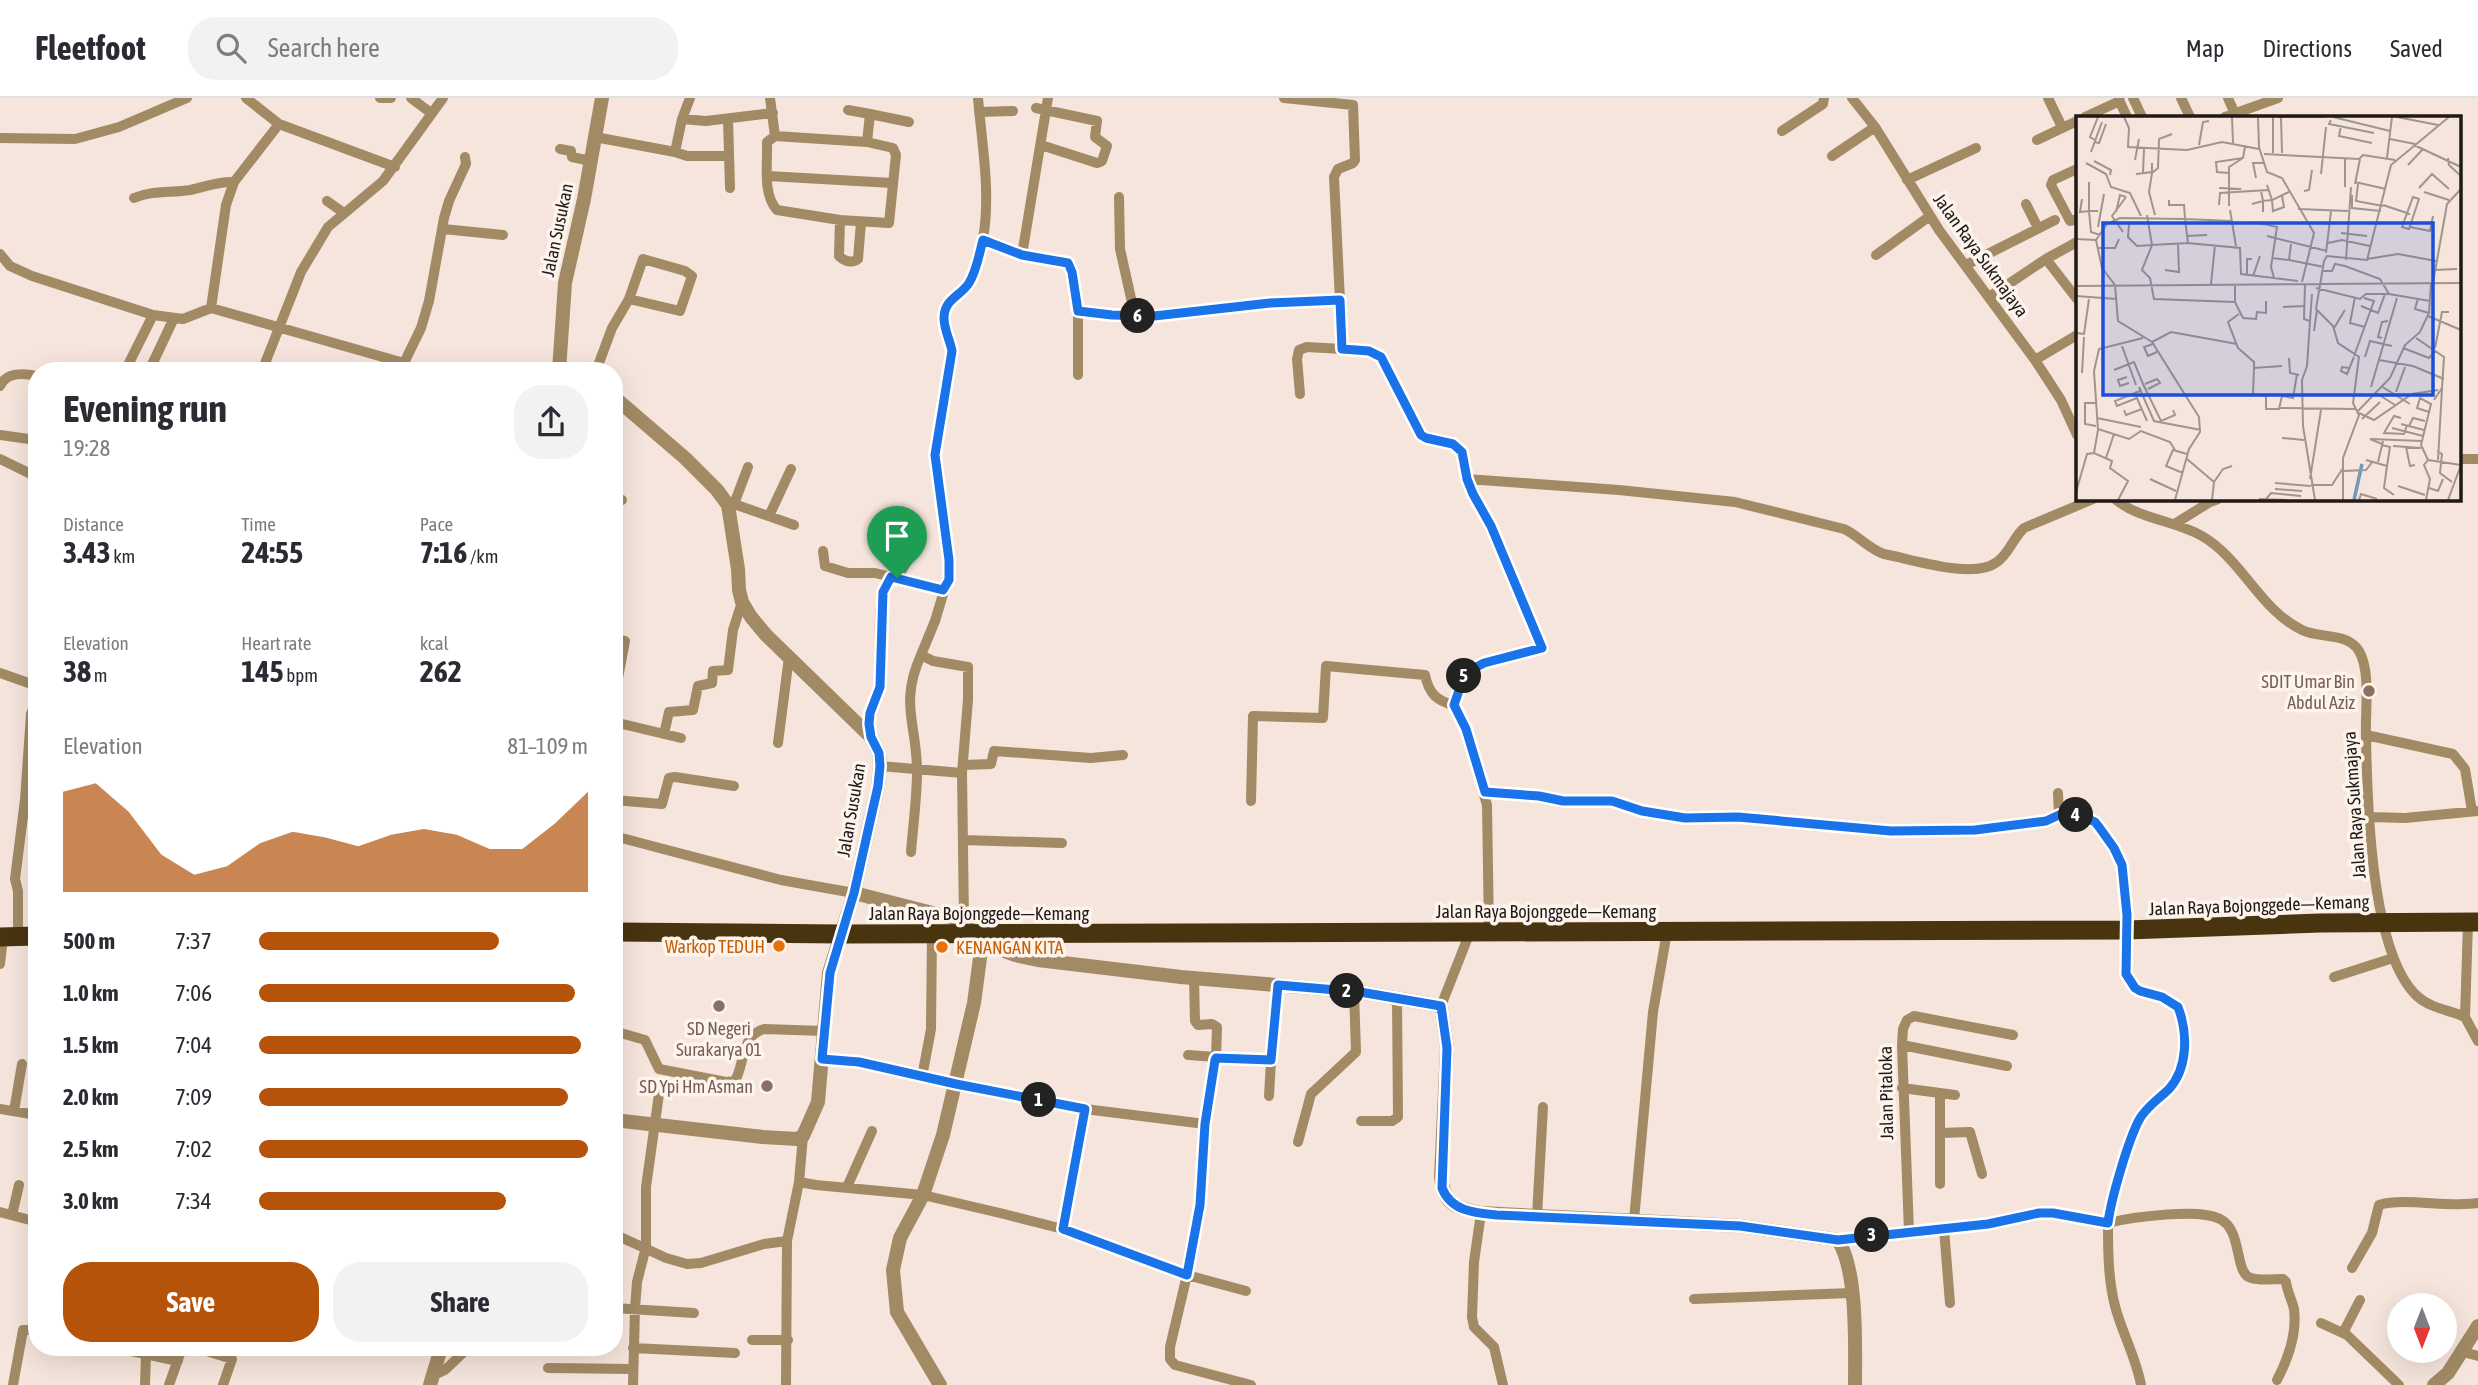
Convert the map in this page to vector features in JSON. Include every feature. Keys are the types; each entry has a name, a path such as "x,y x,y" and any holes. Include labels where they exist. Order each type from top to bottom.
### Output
{"highway":[{"name":"Jalan Raya Bojonggede—Kemang","path":"623,932 932,934 2126,930 2473,922"}],"street":[{"path":"0,138 75,139 119,127 187,98"},
{"path":"246,98 279,124 395,167"},
{"path":"380,98 391,98"},
{"path":"411,98 431,113"},
{"path":"265,362 301,272 328,227 370,194 395,167 443,98"},
{"name":"Jalan Susukan","path":"559,362 565,284 602,98"},
{"path":"675,152 690,98"},
{"path":"770,98 775,136"},
{"path":"911,852 917,770 908,700 910,685 935,621 943,590 949,580 949,560 935,455 952,351 944,315 949,300 967,286 975,270 983,240 986,208 978,98"},
{"path":"1022,255 1041,145 1041,109 1048,98"},
{"path":"1283,98 1353,105 1355,160 1338,169 1334,177 1342,349"},
{"path":"1782,131 1823,104 1824,98"},
{"name":"Jalan Raya Sukmajaya","path":"1852,98 1875,127 1930,216 2035,360 2074,419"},
{"path":"2048,98 2062,128"},
{"path":"2133,98 2142,116"},
{"path":"2181,98 2190,116"},
{"path":"2228,98 2230,115 2278,98"},
{"path":"2087,116 2119,100 2127,116"},
{"path":"1041,109 1097,121 1095,137 1107,146 1102,160 1097,163 1041,145"},
{"path":"848,110 909,122"},
{"path":"979,112 1013,111"},
{"path":"682,119 706,121 773,113"},
{"path":"867,142 870,114"},
{"path":"728,119 730,188"},
{"path":"2037,140 2076,121"},
{"path":"211,308 226,205 234,182 279,124"},
{"path":"1832,156 1875,127"},
{"path":"775,136 867,142 893,148 896,155 889,223 840,220 777,210 770,203 767,142 775,136"},
{"path":"595,137 687,156 729,156"},
{"path":"1907,180 1976,148"},
{"path":"560,149 570,151 572,157 591,161"},
{"path":"405,362 421,328 429,301 449,201 466,164 465,157"},
{"path":"2076,169 2053,180 2051,185 2070,221 2076,219"},
{"path":"768,176 892,183"},
{"path":"134,198 145,193 182,191 218,182 234,182"},
{"path":"1119,197 1120,249 1135,316"},
{"path":"327,201 344,213"},
{"path":"2025,204 2038,228"},
{"path":"1876,255 1930,216"},
{"path":"840,220 839,256 851,262 858,259 861,222"},
{"path":"1966,265 2055,220"},
{"path":"443,229 503,234"},
{"path":"983,240 1022,255 1068,263 1078,311 1078,374"},
{"path":"1989,297 2076,243"},
{"path":"0,254 10,266 32,276 153,315 183,319 211,308 281,327 388,362"},
{"path":"599,362 612,327 629,299 643,259 685,271 692,276 680,311 629,299"},
{"path":"2046,259 2076,298"},
{"path":"1078,311 1135,316 1270,303 1340,300"},
{"path":"130,362 153,315"},
{"path":"153,362 174,318"},
{"path":"2035,360 2076,336"},
{"path":"1300,394 1298,350 1307,347 1369,351 1381,357 1419,432 1426,438 1458,447 1462,452 1467,479 1491,526 1542,648 1484,663 1465,673 1454,705 1466,729 1485,792 1488,822 1479,932 1441,1006 1447,1048 1442,1188 1446,1198 1451,1203 1481,1213 1740,1226 1838,1240 1988,1224 2039,1213 2108,1223 2137,1216 2209,1216 2221,1219 2234,1234 2243,1273 2249,1278 2283,1279 2286,1282 2294,1309 2294,1328 2289,1352 2277,1380"},
{"path":"0,386 2,380 9,376 28,376"},
{"path":"623,405 685,458 731,504 794,525"},
{"path":"0,435 28,439"},
{"path":"0,459 28,473"},
{"path":"2460,459 2478,459"},
{"path":"731,504 748,467"},
{"path":"769,516 791,469"},
{"path":"1467,479 1619,490 1750,505 1844,529 1855,534 1874,551 1967,569 1993,566 2001,560 2024,528 2091,500"},
{"name":"Jalan Raya Sukmajaya","path":"2116,500 2136,513 2176,523 2203,537 2224,552 2282,617 2301,630 2348,640 2360,652 2365,670 2370,817 2383,922 2393,958 2417,996 2428,1004 2465,1017"},
{"path":"2176,523 2215,500"},
{"name":"Jalan Susukan","path":"731,504 742,602 765,635 871,737 876,745 880,766 872,818 854,893 830,973 818,1102 803,1136"},
{"path":"871,737 870,713 880,687 883,592 918,544"},
{"path":"823,551 825,566 848,573 875,573 943,590"},
{"path":"664,734 670,712 693,710 698,686 712,683 713,671 728,670 733,630 742,602"},
{"path":"921,655 933,661 968,667 963,840 974,933 974,1003 943,1135 923,1195 901,1238 893,1269 897,1312 940,1385"},
{"path":"778,743 789,657"},
{"path":"1251,801 1253,716 1323,718 1326,666 1425,675 1430,691 1438,701 1454,705"},
{"path":"0,674 28,682"},
{"path":"623,724 681,738"},
{"path":"2366,734 2453,754 2465,769 2475,811 2430,817 2370,817"},
{"path":"880,766 917,770 963,769 990,764 994,751 1091,758 1123,755"},
{"path":"0,964 14,937 18,891 15,879 28,772"},
{"path":"623,801 662,804 666,783 675,777 734,786"},
{"path":"1485,792 1539,796 1563,801 1612,801 1642,811 1685,818 1738,817 1891,831 1975,830 2046,821 2059,815 2087,817 2095,822 2114,848 2122,865 2126,974 2135,988 2162,997 2178,1007 2184,1026 2183,1054 2178,1078 2139,1119 2110,1206 2108,1250 2114,1304 2132,1349 2141,1385"},
{"path":"2058,793 2059,815"},
{"path":"623,838 781,880 854,893 974,933 1014,955 1038,960 1194,978 1354,991 1441,1006"},
{"path":"963,840 1062,843"},
{"path":"2473,922 2465,1017 2478,1041"},
{"path":"1634,1220 1653,1012 1667,932"},
{"path":"922,1077 931,1029 932,934"},
{"path":"2334,976 2393,958"},
{"path":"1194,978 1195,1021 1198,1025 1212,1024 1217,1027 1216,1058 1205,1124 1200,1205 1170,1347 1172,1363 1251,1385"},
{"path":"1269,1096 1278,985"},
{"path":"1298,1142 1311,1094 1356,1052 1354,991"},
{"path":"1361,1121 1392,1121 1398,1117 1397,997"},
{"name":"Jalan Pitaloka","path":"1909,1232 1902,1088 1903,1029 1914,1016 2013,1035"},
{"path":"623,1034 645,1041 659,1069 726,1082 735,1081 740,1073 750,1036 757,1031 824,1031"},
{"path":"1902,1045 2007,1066"},
{"path":"1188,1055 1271,1060"},
{"path":"822,1059 859,1062 1085,1109 1205,1124"},
{"path":"14,1111 22,1064"},
{"path":"1902,1088 1955,1095"},
{"path":"633,1385 637,1282 646,1247 646,1186 659,1094"},
{"path":"1940,1094 1940,1184"},
{"path":"1537,1216 1543,1107"},
{"path":"0,1109 28,1113"},
{"path":"1063,1229 1085,1109"},
{"path":"623,1121 763,1138 797,1139 803,1136"},
{"path":"847,1187 872,1131"},
{"path":"1940,1132 1970,1132 1982,1174"},
{"path":"786,1385 787,1241 799,1182 803,1136"},
{"path":"799,1182 923,1195 1063,1229 1187,1275 1246,1291"},
{"path":"19,1185 6,1213 28,1219"},
{"path":"2352,1268 2372,1233 2379,1205 2405,1203 2451,1206 2478,1203"},
{"path":"1481,1213 1474,1262 1472,1317 1474,1327 1494,1347 1503,1385"},
{"path":"1944,1229 1950,1303"},
{"path":"623,1238 666,1258 687,1264 701,1264 764,1244 787,1241"},
{"path":"1838,1240 1847,1258 1856,1385"},
{"path":"1694,1299 1851,1293"},
{"path":"2343,1333 2360,1300"},
{"path":"623,1308 694,1313"},
{"path":"2322,1323 2343,1333 2399,1385"},
{"path":"2434,1385 2448,1373 2478,1326"},
{"path":"13,1385 23,1330 28,1330"},
{"path":"752,1340 788,1340"},
{"path":"633,1348 735,1353"},
{"path":"2460,1352 2478,1356"},
{"path":"145,1385 146,1356"},
{"path":"155,1356 178,1361"},
{"path":"169,1385 180,1356"},
{"path":"222,1356 232,1359"},
{"path":"223,1385 233,1356"},
{"path":"432,1380 439,1356"},
{"path":"432,1380 460,1356"},
{"path":"548,1368 633,1369"}],"place":[{"name":"SDIT Umar Bin Abdul Aziz","path":"2369,691"},
{"name":"Warkop TEDUH","path":"779,946"},
{"name":"KENANGAN KITA","path":"942,947"},
{"name":"SD Negeri Surakarya 01","path":"719,1006"},
{"name":"SD Ypi Hm Asman","path":"767,1086"}],"route":[{"path":"983,240 1022,255 1068,263 1078,311 1154,316 1270,303 1340,300 1342,349 1369,351 1381,357 1421,435 1453,444 1462,452 1473,494 1491,526 1542,648 1484,663 1465,673 1454,705 1466,729 1485,792 1539,796 1563,801 1612,801 1642,811 1685,818 1738,817 1891,831 1975,830 2046,821 2059,815 2087,817 2103,832 2122,865 2127,915 2126,974 2135,988 2162,997 2178,1007 2184,1034 2178,1078 2139,1119 2110,1206 2108,1223 2039,1213 1988,1224 1838,1240 1740,1226 1497,1215 1458,1207 1446,1198 1442,1188 1447,1048 1441,1006 1360,992 1278,985 1271,1060 1215,1060 1205,1124 1200,1205 1187,1275 1114,1250 1063,1229 1085,1109 859,1062 822,1059 826,992 854,893 878,786 879,753 871,737 870,713 880,687 883,592 891,577 897,578 943,590 949,580 949,560 935,455 952,351 944,315 949,300 967,286 975,270 983,240"}]}
